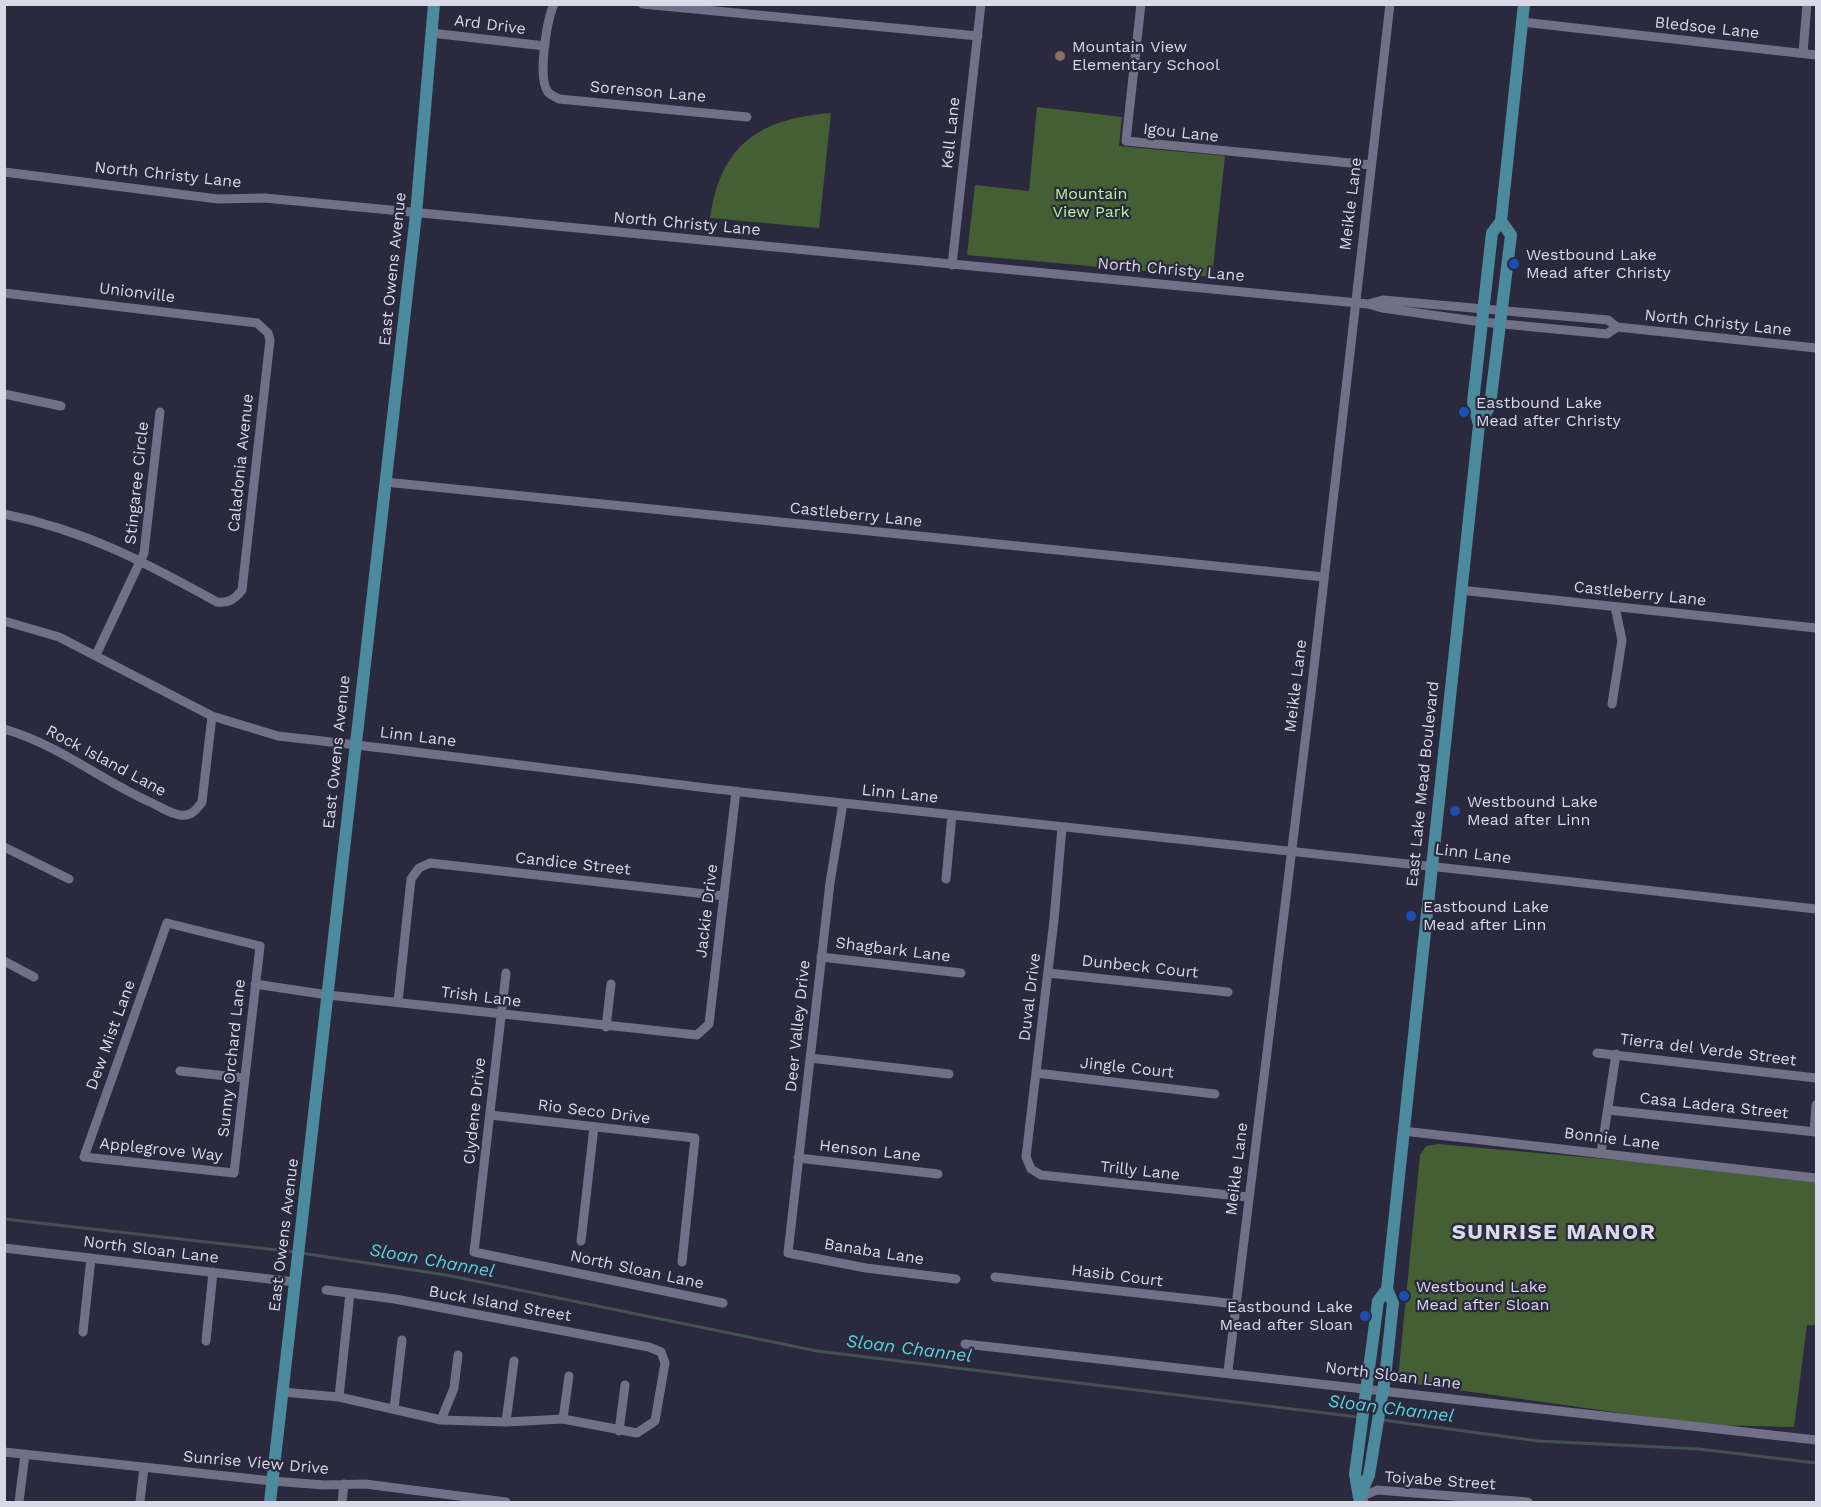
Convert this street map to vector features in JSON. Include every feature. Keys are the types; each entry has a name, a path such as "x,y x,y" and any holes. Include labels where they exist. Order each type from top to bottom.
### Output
{"main road":[{"name":"East Owens Avenue","path":"270,1503 354,745 416,214 434,4"},
{"name":"East Lake Mead Boulevard","path":"1360,1501 1369,1475 1383,1390 1393,1303 1387,1289 1479,425 1473,402 1492,233 1501,220 1524,4"},
{"name":"East Lake Mead Boulevard","path":"1479,425 1490,405 1511,235 1501,220"},
{"name":"East Lake Mead Boulevard","path":"1360,1501 1355,1474 1378,1301 1387,1289"}],"street":[{"path":"545,46 548,17 554,4"},
{"path":"642,4 978,36"},
{"name":"Kell Lane","path":"952,265 981,4"},
{"name":"Igou Lane","path":"1140,4 1126,141 1371,165"},
{"name":"Meikle Lane","path":"1228,1371 1324,577 1390,4"},
{"path":"1803,53 1807,4"},
{"name":"Bledsoe Lane","path":"1522,22 1816,55"},
{"name":"Ard Drive","path":"432,33 545,46"},
{"name":"Sorenson Lane","path":"545,46 543,78 548,92 560,99 747,117"},
{"name":"North Christy Lane","path":"4,172 218,198 265,198 1354,302 1500,324 1607,334 1617,327"},
{"name":"Unionville","path":"4,293 256,323 264,328"},
{"name":"North Christy Lane","path":"1368,304 1383,300 1608,320 1617,327 1816,348"},
{"name":"Caladonia Avenue","path":"142,561 217,602 226,603 234,600 242,590 270,340 264,328"},
{"path":"4,394 61,405"},
{"name":"Stingaree Circle","path":"96,655 142,561 160,412"},
{"name":"Castleberry Lane","path":"386,482 1324,577"},
{"path":"4,514 77,533 142,561"},
{"name":"Castleberry Lane","path":"1460,590 1816,628"},
{"path":"1612,704 1622,640 1615,607"},
{"name":"Linn Lane","path":"4,621 59,637 212,716 278,736 736,791 1062,827 1290,849 1816,909"},
{"name":"Rock Island Lane","path":"4,729 41,743 136,796 178,815 194,812 202,802 212,716"},
{"name":"Jackie Drive","path":"702,1032 709,1024 736,791"},
{"name":"Deer Valley Drive","path":"788,1253 830,883 843,803"},
{"path":"946,879 952,815"},
{"name":"Duval Drive","path":"1031,1169 1026,1157 1048,973 1062,827"},
{"path":"4,847 69,879"},
{"name":"Candice Street","path":"398,1002 411,879 419,868 430,863 724,896"},
{"name":"Dew Mist Lane","path":"84,1157 167,924 260,946"},
{"name":"Sunny Orchard Lane","path":"234,1173 260,946"},
{"name":"Shagbark Lane","path":"821,957 961,973"},
{"path":"4,961 34,976"},
{"name":"Clydene Drive","path":"474,1252 506,973"},
{"name":"Dunbeck Court","path":"1048,973 1228,992"},
{"name":"Trish Lane","path":"255,984 328,995 689,1037 702,1032"},
{"path":"606,1027 611,984"},
{"name":"Tierra del Verde Street","path":"1597,1053 1816,1078"},
{"path":"1601,1153 1616,1054"},
{"path":"810,1058 949,1074"},
{"path":"180,1071 245,1078"},
{"name":"Jingle Court","path":"1036,1073 1215,1094"},
{"path":"1815,1132 1816,1105"},
{"name":"Casa Ladera Street","path":"1608,1110 1815,1132"},
{"name":"Rio Seco Drive","path":"490,1115 695,1138 682,1262"},
{"path":"581,1241 594,1127"},
{"name":"Bonnie Lane","path":"1403,1131 1816,1178"},
{"name":"Applegrove Way","path":"84,1157 234,1173"},
{"name":"Henson Lane","path":"798,1158 938,1174"},
{"name":"Trilly Lane","path":"1031,1169 1041,1175 1248,1197"},
{"name":"North Sloan Lane","path":"4,1248 295,1282"},
{"name":"North Sloan Lane","path":"474,1252 723,1303"},
{"name":"Banaba Lane","path":"788,1253 866,1268 956,1279"},
{"path":"83,1332 91,1258"},
{"path":"206,1341 213,1272"},
{"name":"Hasib Court","path":"995,1277 1236,1304"},
{"name":"Buck Island Street","path":"326,1290 649,1347 664,1357 655,1421 637,1433 619,1431"},
{"path":"339,1397 350,1293"},
{"path":"394,1408 402,1341"},
{"name":"North Sloan Lane","path":"965,1344 1228,1371 1816,1440"},
{"path":"441,1420 454,1388 458,1356"},
{"path":"506,1422 513,1361"},
{"path":"563,1419 569,1376"},
{"path":"282,1392 339,1397 441,1420 506,1422 563,1419 619,1431 625,1385"},
{"name":"Sunrise View Drive","path":"4,1452 272,1481 365,1484 445,1498 506,1503"},
{"path":"19,1503 25,1454"},
{"path":"140,1503 144,1467"},
{"path":"342,1503 344,1485"},
{"name":"Toiyabe Street","path":"1360,1501 1377,1490 1528,1503"}],"green space":[{"name":"Mountain View Park","path":"1037,107 1122,117 1119,146 1225,156 1212,277 967,255 975,185 1029,191"},
{"path":"831,113 819,228 710,218 715,192 723,171 734,154 748,140 764,129 783,122"},
{"path":"1438,1144 1816,1178 1816,1325 1807,1325 1794,1427 1706,1425 1408,1383 1398,1378 1420,1155 1426,1146"}],"waterway":[{"name":"Sloan Channel","path":"4,1219 295,1252"},
{"name":"Sloan Channel","path":"301,1253 446,1275 817,1351 1358,1417"},
{"name":"Sloan Channel","path":"1383,1420 1538,1441 1699,1449 1816,1463"}],"place":[{"name":"Mountain View Elementary School","path":"1060,56"},
{"name":"Westbound Lake Mead after Christy","path":"1514,264"},
{"name":"Eastbound Lake Mead after Christy","path":"1464,412"},
{"name":"Westbound Lake Mead after Linn","path":"1455,811"},
{"name":"Eastbound Lake Mead after Linn","path":"1411,916"},
{"name":"Westbound Lake Mead after Sloan","path":"1404,1296"},
{"name":"Eastbound Lake Mead after Sloan","path":"1365,1316"}],"district":[{"name":"SUNRISE MANOR","path":"1554,1233"}]}
